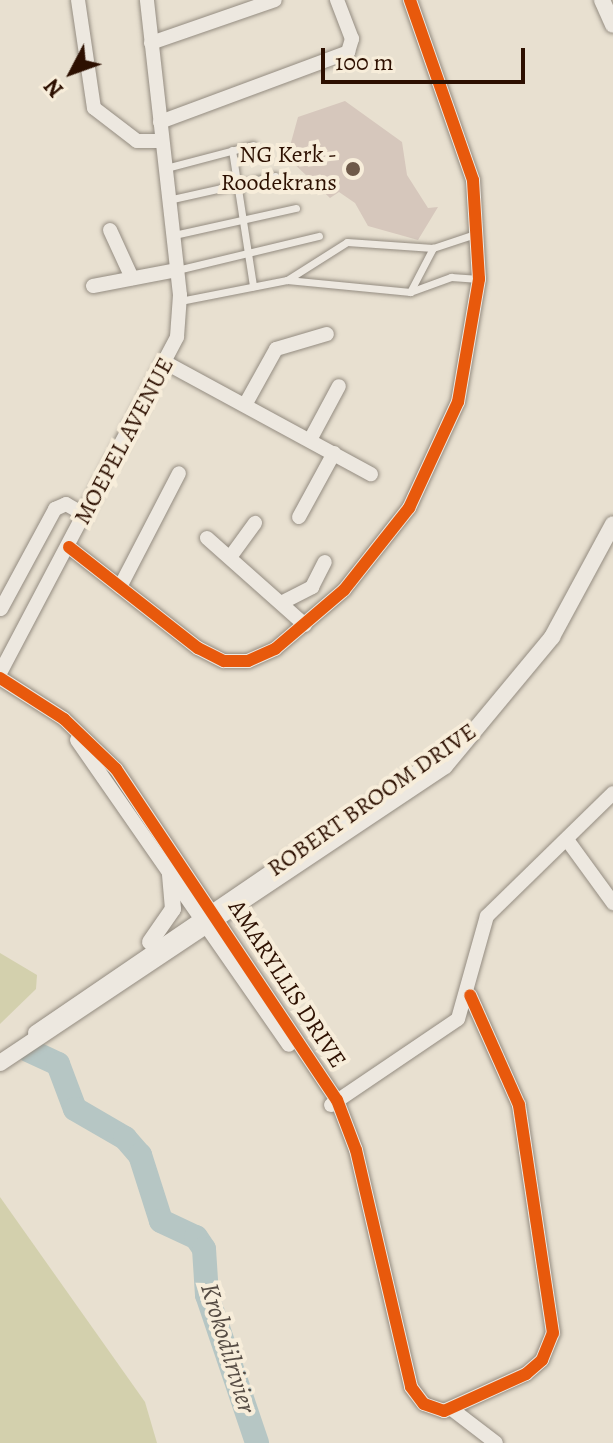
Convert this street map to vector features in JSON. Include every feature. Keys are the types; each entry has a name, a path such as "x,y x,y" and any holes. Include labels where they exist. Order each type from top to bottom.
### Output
{"street":[{"path":"78,0 94,108 137,141 161,141"},
{"name":"MOEPEL AVENUE","path":"0,676 168,364 180,301 147,0"},
{"path":"151,43 275,0"},
{"path":"160,122 348,52 352,39 337,0"},
{"path":"69,547 224,661 260,658 305,625 381,549 431,470 465,378 479,279 477,234 458,124 410,0"},
{"path":"602,0 613,25"},
{"path":"110,230 132,278"},
{"path":"93,286 177,270"},
{"path":"245,405 276,349 327,334"},
{"path":"168,364 371,474"},
{"path":"310,440 339,386"},
{"path":"299,517 334,453"},
{"path":"120,587 179,473"},
{"path":"1,609 55,509 66,504 85,515"},
{"path":"231,556 255,523"},
{"name":"ROBERT BROOM DRIVE","path":"0,1063 211,919 486,721 552,637 613,524"},
{"path":"207,538 283,602 305,625"},
{"path":"283,602 312,587 325,562"},
{"name":"AMARYLLIS DRIVE","path":"0,676 105,757 334,1102 344,1119 411,1387 424,1404 453,1410"},
{"name":"AMARYLLIS DRIVE","path":"0,685 78,742 170,872 211,919"},
{"path":"334,1102 458,1019 470,995 487,916 568,841 613,793"},
{"path":"568,841 613,903"},
{"path":"130,963 170,919 170,872"},
{"name":"ROBERT BROOM DRIVE","path":"24,1047 130,963 211,919"},
{"path":"470,995 519,1105 554,1316 542,1360 453,1410 496,1443"}],"lane":[{"path":"165,168 253,145"},
{"path":"232,150 253,286"},
{"path":"168,200 275,176"},
{"path":"173,236 296,208"},
{"path":"287,280 347,242 433,248 477,234"},
{"path":"177,270 319,236"},
{"path":"410,292 433,248"},
{"path":"180,301 287,280 410,292 451,277 479,279"}],"shaded area":[{"path":"0,953 37,975 36,989 0,1024"},
{"path":"0,1197 145,1402 157,1443 0,1443"}],"building":[{"name":"NG Kerk - Roodekrans","path":"345,101 402,142 407,175 428,208 438,207 418,240 368,226 355,203 339,192 330,198 287,157 298,117"}],"waterway":[{"name":"Krokodilrivier","path":"28,1050 58,1064 75,1109 125,1138 140,1155 161,1221 196,1237 204,1249 207,1295 257,1443"}],"cycle path":[{"path":"69,547 198,648 224,661 248,661 275,649 344,590 409,508 458,402 479,279 473,180 410,0"},
{"path":"0,678 64,719 116,769 337,1100 356,1150 411,1387 424,1404 444,1411 526,1374 542,1360 553,1333 519,1105 470,995"}],"place":[{"name":"NG Kerk - Roodekrans","path":"353,169"}]}
